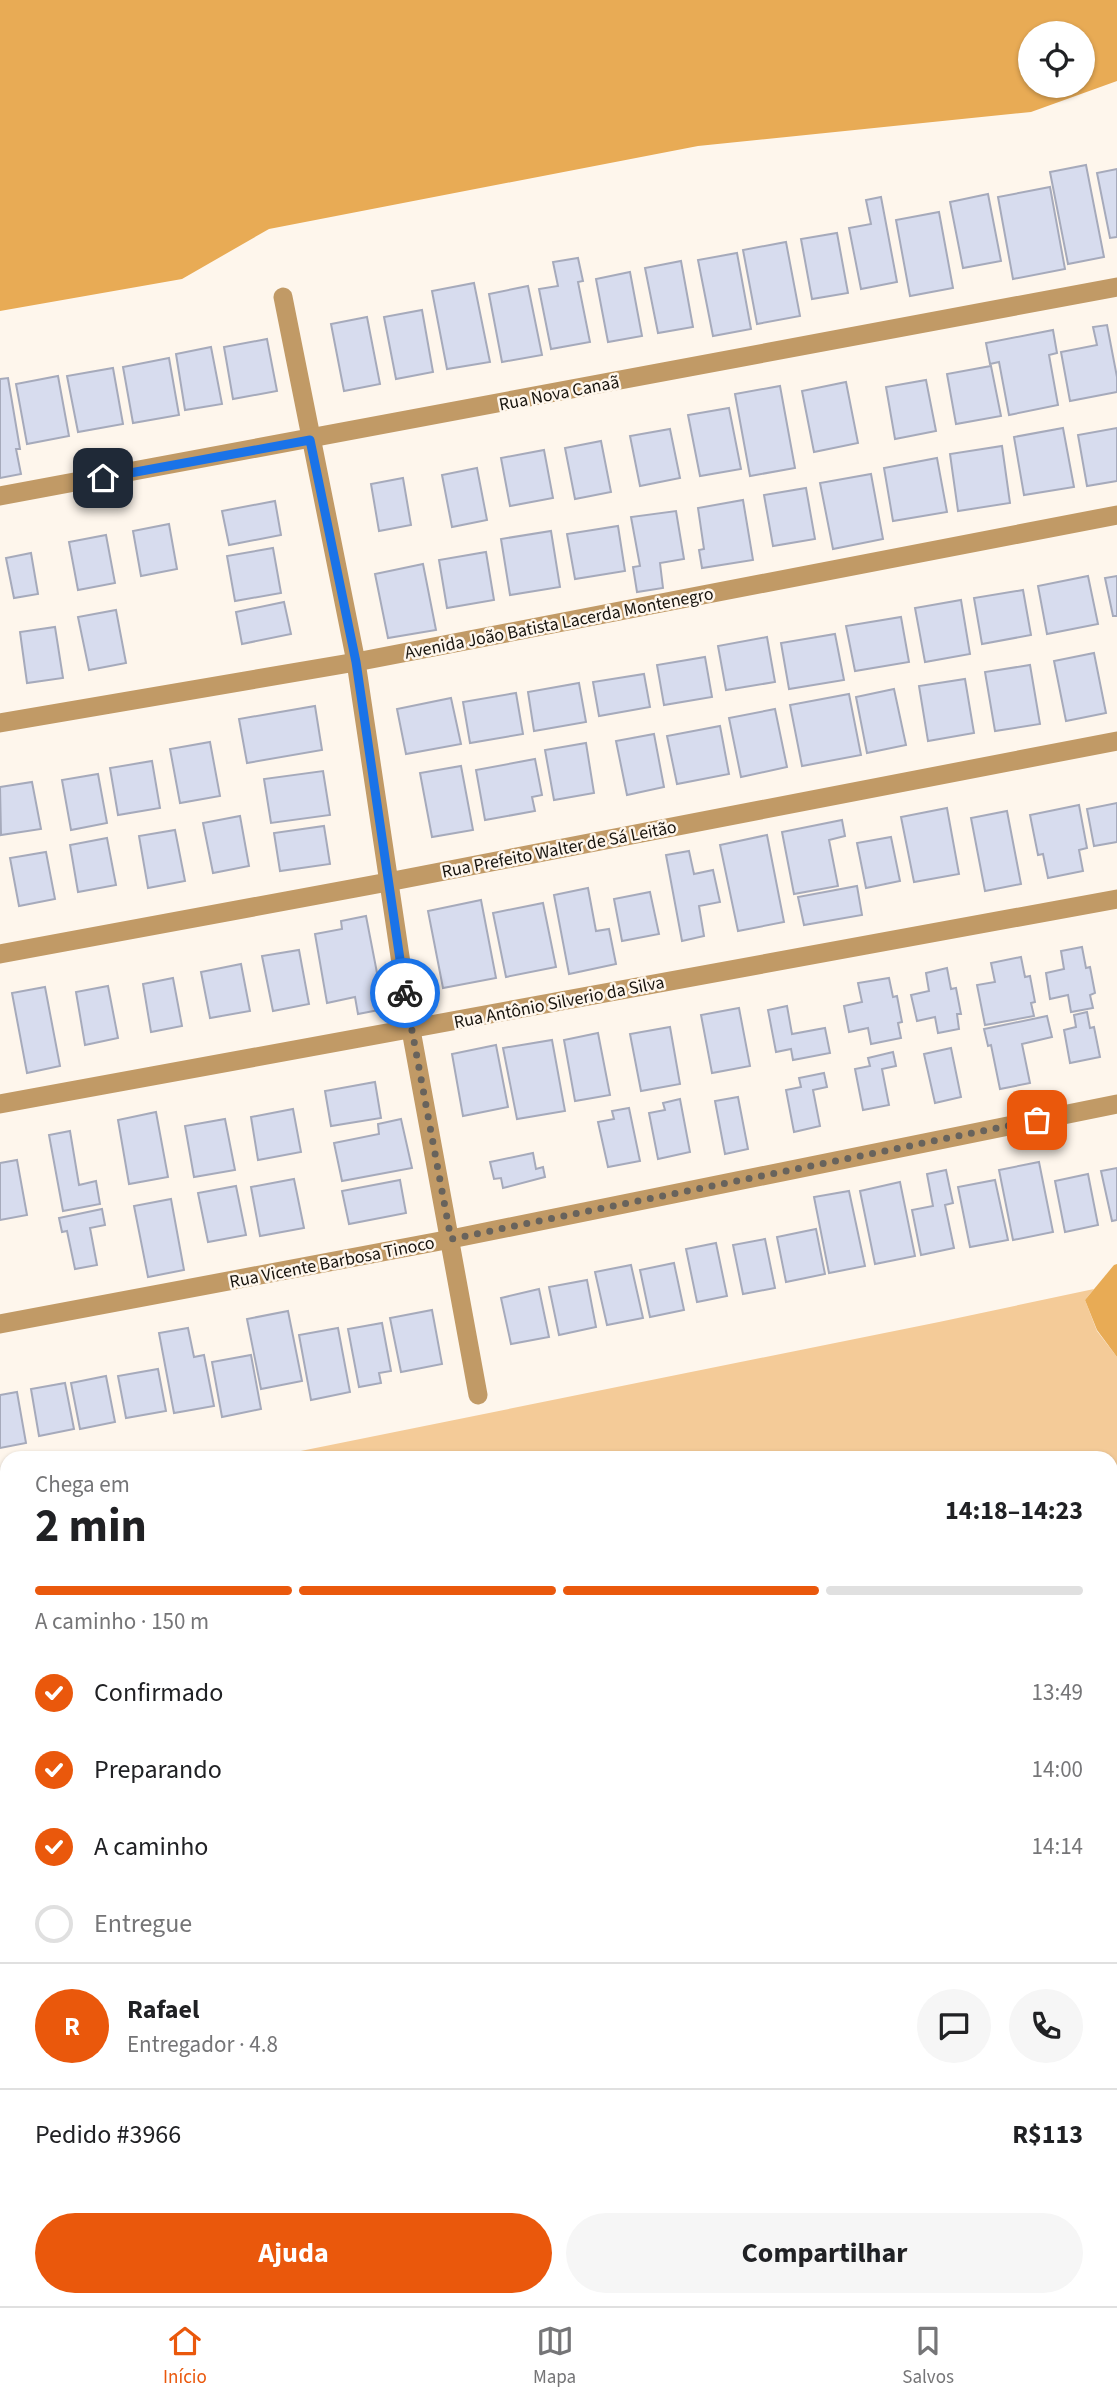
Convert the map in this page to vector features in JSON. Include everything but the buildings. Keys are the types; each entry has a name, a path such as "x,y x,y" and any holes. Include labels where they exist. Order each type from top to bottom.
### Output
{"street":[{"name":"Rua Nova Canaã","path":"0,496 1117,287"},
{"path":"283,297 356,662 411,1030 478,1395"},
{"name":"Avenida João Batista Lacerda Montenegro","path":"0,723 356,662 1117,515"},
{"name":"Rua Prefeito Walter de Sá Leitão","path":"0,954 1117,741"},
{"name":"Rua Antônio Silverio da Silva","path":"0,1104 1117,899"},
{"name":"Rua Vicente Barbosa Tinoco","path":"0,1324 451,1239 1117,1104"}],"shaded area":[{"path":"0,0 1117,0 1117,81 1095,89 1095,21 1018,21 1018,98 1070,98 1031,112 698,146 269,229 182,279 0,311"},
{"path":"1117,1264 1117,1357 1097,1330 1085,1300"},
{"path":"1094,1289 1085,1300 1097,1331 1117,1357 1117,1451 301,1451"}],"way so far":[{"path":"405,993 451,1239 1037,1120"}],"route":[{"path":"103,478 310,440 356,662 405,993"}]}
